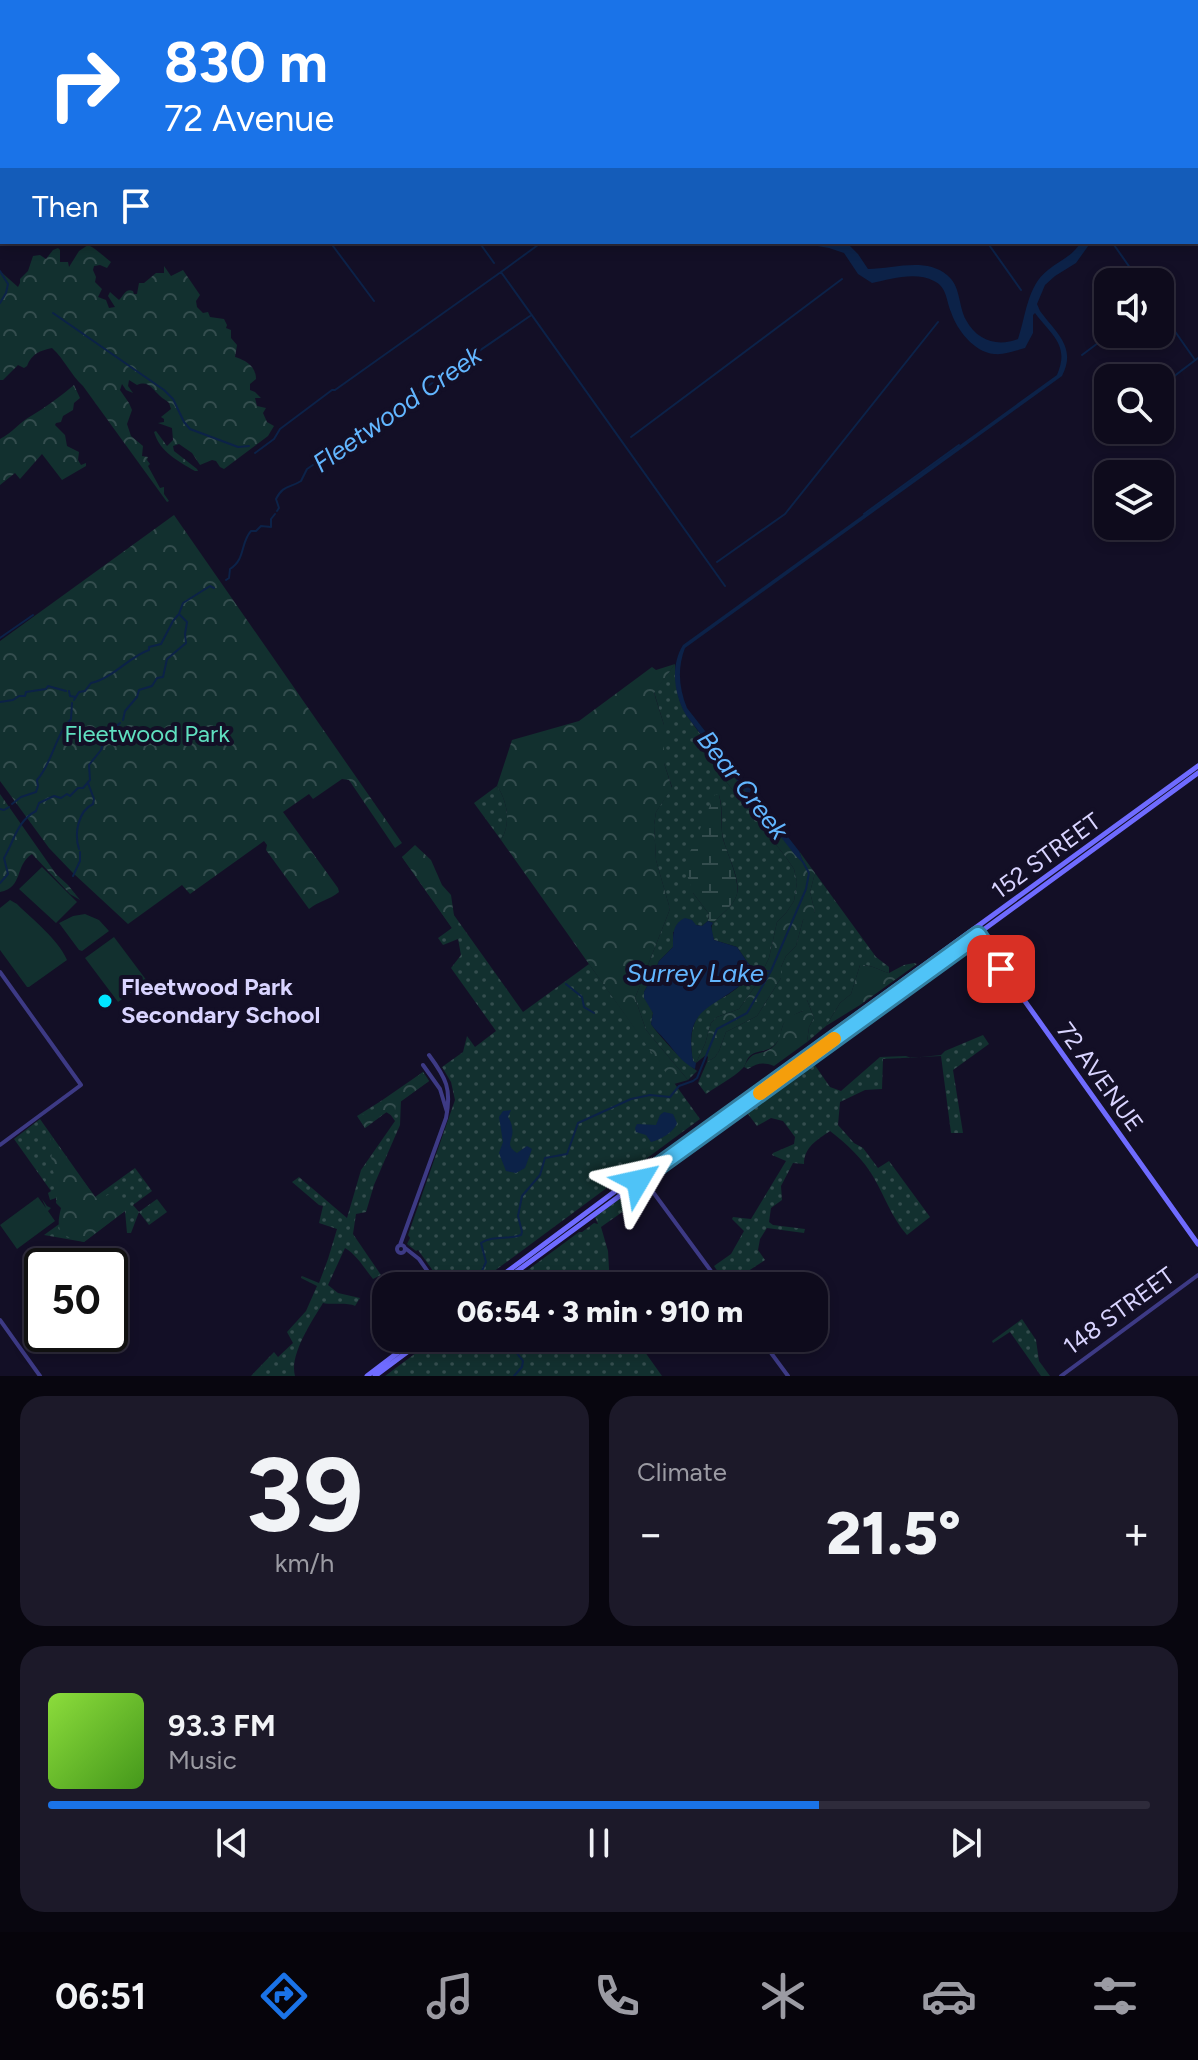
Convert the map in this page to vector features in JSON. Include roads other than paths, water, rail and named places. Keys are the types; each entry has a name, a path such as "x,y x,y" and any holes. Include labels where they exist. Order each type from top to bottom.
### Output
{"main road":[{"name":"152 STREET","path":"976,933 1198,766"},
{"name":"152 STREET","path":"507,1272 1198,773"},
{"path":"1099,845 1117,826"},
{"name":"72 AVENUE","path":"976,933 1198,1244"},
{"name":"152 STREET","path":"515,1272 641,1176"},
{"path":"367,1376 399,1352"},
{"path":"375,1376 407,1352"}],"street":[{"path":"0,972 81,1085 0,1145"},
{"path":"427,1272 416,1257 403,1248 447,1114 447,1085 429,1055"},
{"path":"423,1065 440,1089 447,1114"},
{"path":"641,1176 712,1272"},
{"name":"148 STREET","path":"1061,1376 1198,1275"},
{"path":"0,1320 40,1376"},
{"path":"770,1352 788,1376"}],"water":[{"path":"806,244 848,244 868,269 919,265 938,270 952,279 963,314 976,333 989,340 1003,342 1018,339 1031,293 1041,277 1079,244 1090,244 1076,263 1045,285 1037,304 1066,348 1066,366 1062,376 685,648 680,678 687,708 799,851 804,864 686,715 675,680 676,662 683,645 1057,375 1061,356 1057,341 1035,313 1033,333 1025,348 1002,354 987,352 973,345 962,333 944,290 934,281 911,276 872,283 858,274 844,253"},
{"name":"Surrey Lake","path":"685,918 696,925 702,926 708,921 713,923 714,940 737,947 754,969 747,980 696,1020 691,1044 695,1069 682,1060 651,1024 653,1013 644,998 659,961 673,947 675,927"},
{"path":"511,1110 508,1117 513,1132 511,1147 517,1153 527,1146 532,1149 525,1168 516,1173 506,1171 499,1153 503,1142 499,1117 503,1111"},
{"path":"664,1112 673,1114 677,1123 666,1135 651,1142 646,1135 636,1132 637,1124 656,1125"}],"waterway":[{"path":"331,244 374,301"},
{"path":"480,244 494,263"},
{"path":"539,244 501,272 725,586"},
{"path":"988,244 1021,290"},
{"path":"1113,244 1130,268"},
{"path":"0,271 8,284 0,303"},
{"path":"255,453 274,439 280,429 332,390 501,272"},
{"path":"631,437 842,279"},
{"path":"53,313 164,390 173,399 190,429 238,447 249,446"},
{"name":"Fleetwood Creek","path":"277,511 279,494 301,481 307,469 530,316"},
{"path":"717,562 785,514 938,322"},
{"path":"1174,330 1195,360"},
{"path":"1082,355 1094,346"},
{"path":"1174,376 1198,358"},
{"name":"Bear Creek","path":"864,514 959,445"},
{"name":"Fleetwood Creek","path":"226,580 230,569 241,556 251,531 261,526 271,527 275,514"},
{"name":"Fleetwood Creek","path":"123,720 125,711 139,690 152,686 157,678 163,677 167,659 186,643 187,622 179,614 183,603 210,586 214,588"},
{"path":"0,638 33,615"},
{"path":"74,700 91,683 106,677 149,650 149,647 161,644 178,615"},
{"path":"0,702 48,686 66,691"},
{"path":"69,691 70,696 76,697"},
{"path":"12,804 36,792 37,780 71,719 72,703"},
{"name":"Fleetwood Creek","path":"0,883 8,874 4,858 20,826 36,811 39,803 54,796 70,796 78,788 83,788 90,780 89,765 101,750 107,731 120,723"},
{"path":"79,849 78,824 94,799 88,783"},
{"path":"0,809 9,807"},
{"path":"73,876 80,861 80,852"},
{"name":"Bear Creek","path":"481,1272 486,1262 481,1243 521,1235 518,1216 522,1196 540,1175 545,1158 567,1154 578,1123 631,1099 650,1095 670,1097 679,1086 697,1078 717,1029 747,1013 771,971 806,889 809,873 803,862"},
{"path":"754,971 769,971"},
{"path":"566,984 582,997 584,1007 594,1013"},
{"name":"Bear Creek","path":"514,1376 523,1361 516,1352"}],"place":[{"name":"Fleetwood Park Secondary School","path":"105,1001"}],"park label":[{"name":"Fleetwood Park","path":"147,734"}]}
